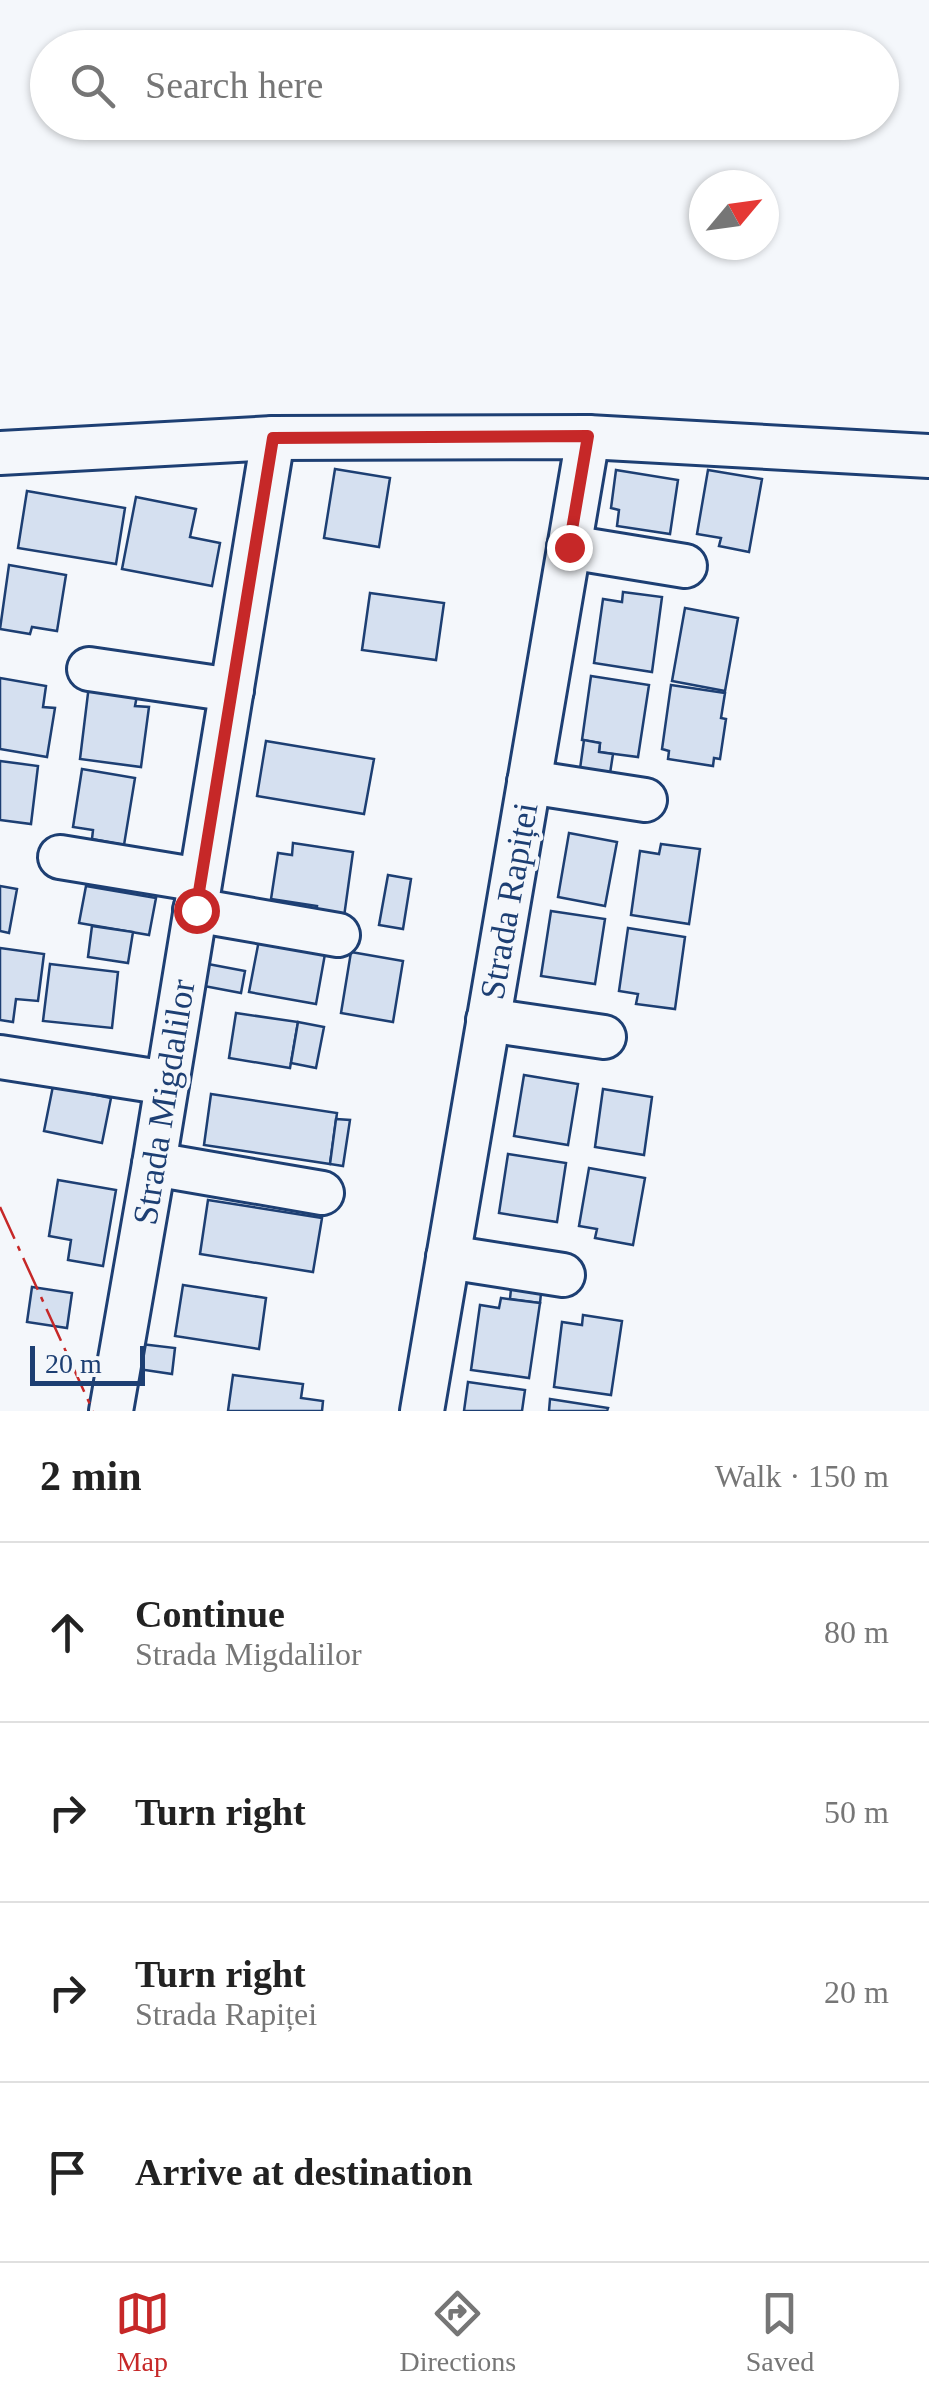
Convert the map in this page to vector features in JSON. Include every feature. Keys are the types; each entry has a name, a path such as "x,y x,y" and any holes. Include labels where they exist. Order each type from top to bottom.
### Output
{"street":[{"path":"0,453 273,438 588,436 929,456"},
{"name":"Strada Rapiței","path":"422,1411 588,436"},
{"name":"Strada Migdalilor","path":"110,1411 273,438"},
{"path":"569,547 685,566"},
{"path":"90,669 232,690"},
{"name":"Strada Rapiței","path":"529,782 644,800"},
{"path":"60,858 338,935"},
{"name":"Strada Rapiței","path":"488,1020 604,1037"},
{"path":"0,1057 167,1083"},
{"path":"154,1164 322,1193"},
{"path":"448,1257 563,1275"}],"building":[{"path":"335,469 390,478 379,547 324,538"},
{"path":"616,470 678,480 670,534 617,526 619,510 611,508"},
{"path":"708,470 762,479 749,552 719,546 721,538 697,534"},
{"path":"27,491 125,508 116,564 18,548"},
{"path":"136,497 196,509 190,537 220,543 212,586 122,569"},
{"path":"9,565 66,575 57,631 32,627 30,634 0,629"},
{"path":"623,592 662,597 652,672 594,663 603,599 622,602"},
{"path":"370,593 444,603 436,660 362,650"},
{"path":"685,608 738,618 725,691 672,681"},
{"path":"591,676 649,685 638,757 599,752 600,743 582,740"},
{"path":"0,678 46,686 43,707 55,708 47,757 0,749"},
{"path":"89,685 138,690 135,706 149,707 141,767 80,759"},
{"path":"671,685 725,693 720,759 714,758 713,766 668,759 669,751 662,749"},
{"path":"584,740 600,743 599,752 613,754 609,780 579,776"},
{"path":"266,741 374,759 364,814 257,796"},
{"path":"0,761 38,766 31,824 0,820"},
{"path":"82,769 135,778 124,845 92,839 93,830 73,827"},
{"path":"569,833 617,842 605,906 558,897"},
{"path":"293,843 353,852 343,924 315,919 317,906 271,899 278,853 292,855"},
{"path":"661,844 700,849 689,924 631,915 640,851 659,854"},
{"path":"388,875 411,879 403,929 379,925"},
{"path":"0,886 17,889 9,933 0,931"},
{"path":"86,886 156,898 149,935 79,923"},
{"path":"551,911 605,919 595,984 541,976"},
{"path":"92,926 133,932 128,963 88,957"},
{"path":"628,928 685,937 675,1009 636,1004 638,994 619,991"},
{"path":"259,940 325,954 316,1004 249,992"},
{"path":"0,948 44,954 38,1001 16,999 13,1022 0,1020"},
{"path":"351,952 403,961 393,1022 341,1013"},
{"path":"50,964 118,972 112,1028 43,1021"},
{"path":"208,964 245,971 241,993 204,986"},
{"path":"236,1013 298,1022 290,1068 229,1058"},
{"path":"298,1022 324,1027 316,1068 291,1063"},
{"path":"524,1075 578,1084 568,1145 514,1136"},
{"path":"53,1086 111,1098 102,1143 44,1131"},
{"path":"603,1089 652,1097 644,1155 595,1147"},
{"path":"211,1094 337,1113 330,1164 204,1145"},
{"path":"336,1119 350,1120 343,1166 330,1164"},
{"path":"508,1154 566,1163 557,1222 499,1213"},
{"path":"589,1168 645,1178 633,1245 595,1238 597,1229 579,1226"},
{"path":"58,1180 116,1190 103,1266 68,1260 71,1240 49,1236"},
{"path":"208,1200 322,1218 313,1272 200,1254"},
{"path":"512,1279 542,1283 540,1303 510,1299"},
{"path":"183,1285 266,1298 259,1349 175,1336"},
{"path":"32,1287 72,1293 67,1328 27,1322"},
{"path":"501,1298 540,1303 529,1378 471,1370 480,1305 499,1308"},
{"path":"583,1315 622,1321 611,1395 554,1387 562,1322 582,1325"},
{"path":"141,1344 175,1348 172,1374 138,1369"},
{"path":"233,1375 303,1384 301,1398 323,1401 322,1411 228,1411"},
{"path":"468,1382 525,1390 522,1411 464,1411"},
{"path":"550,1399 608,1408 549,1411"}],"power":[{"path":"0,1207 93,1411"}],"route":[{"path":"196,910 273,438 588,436 569,547"}]}
